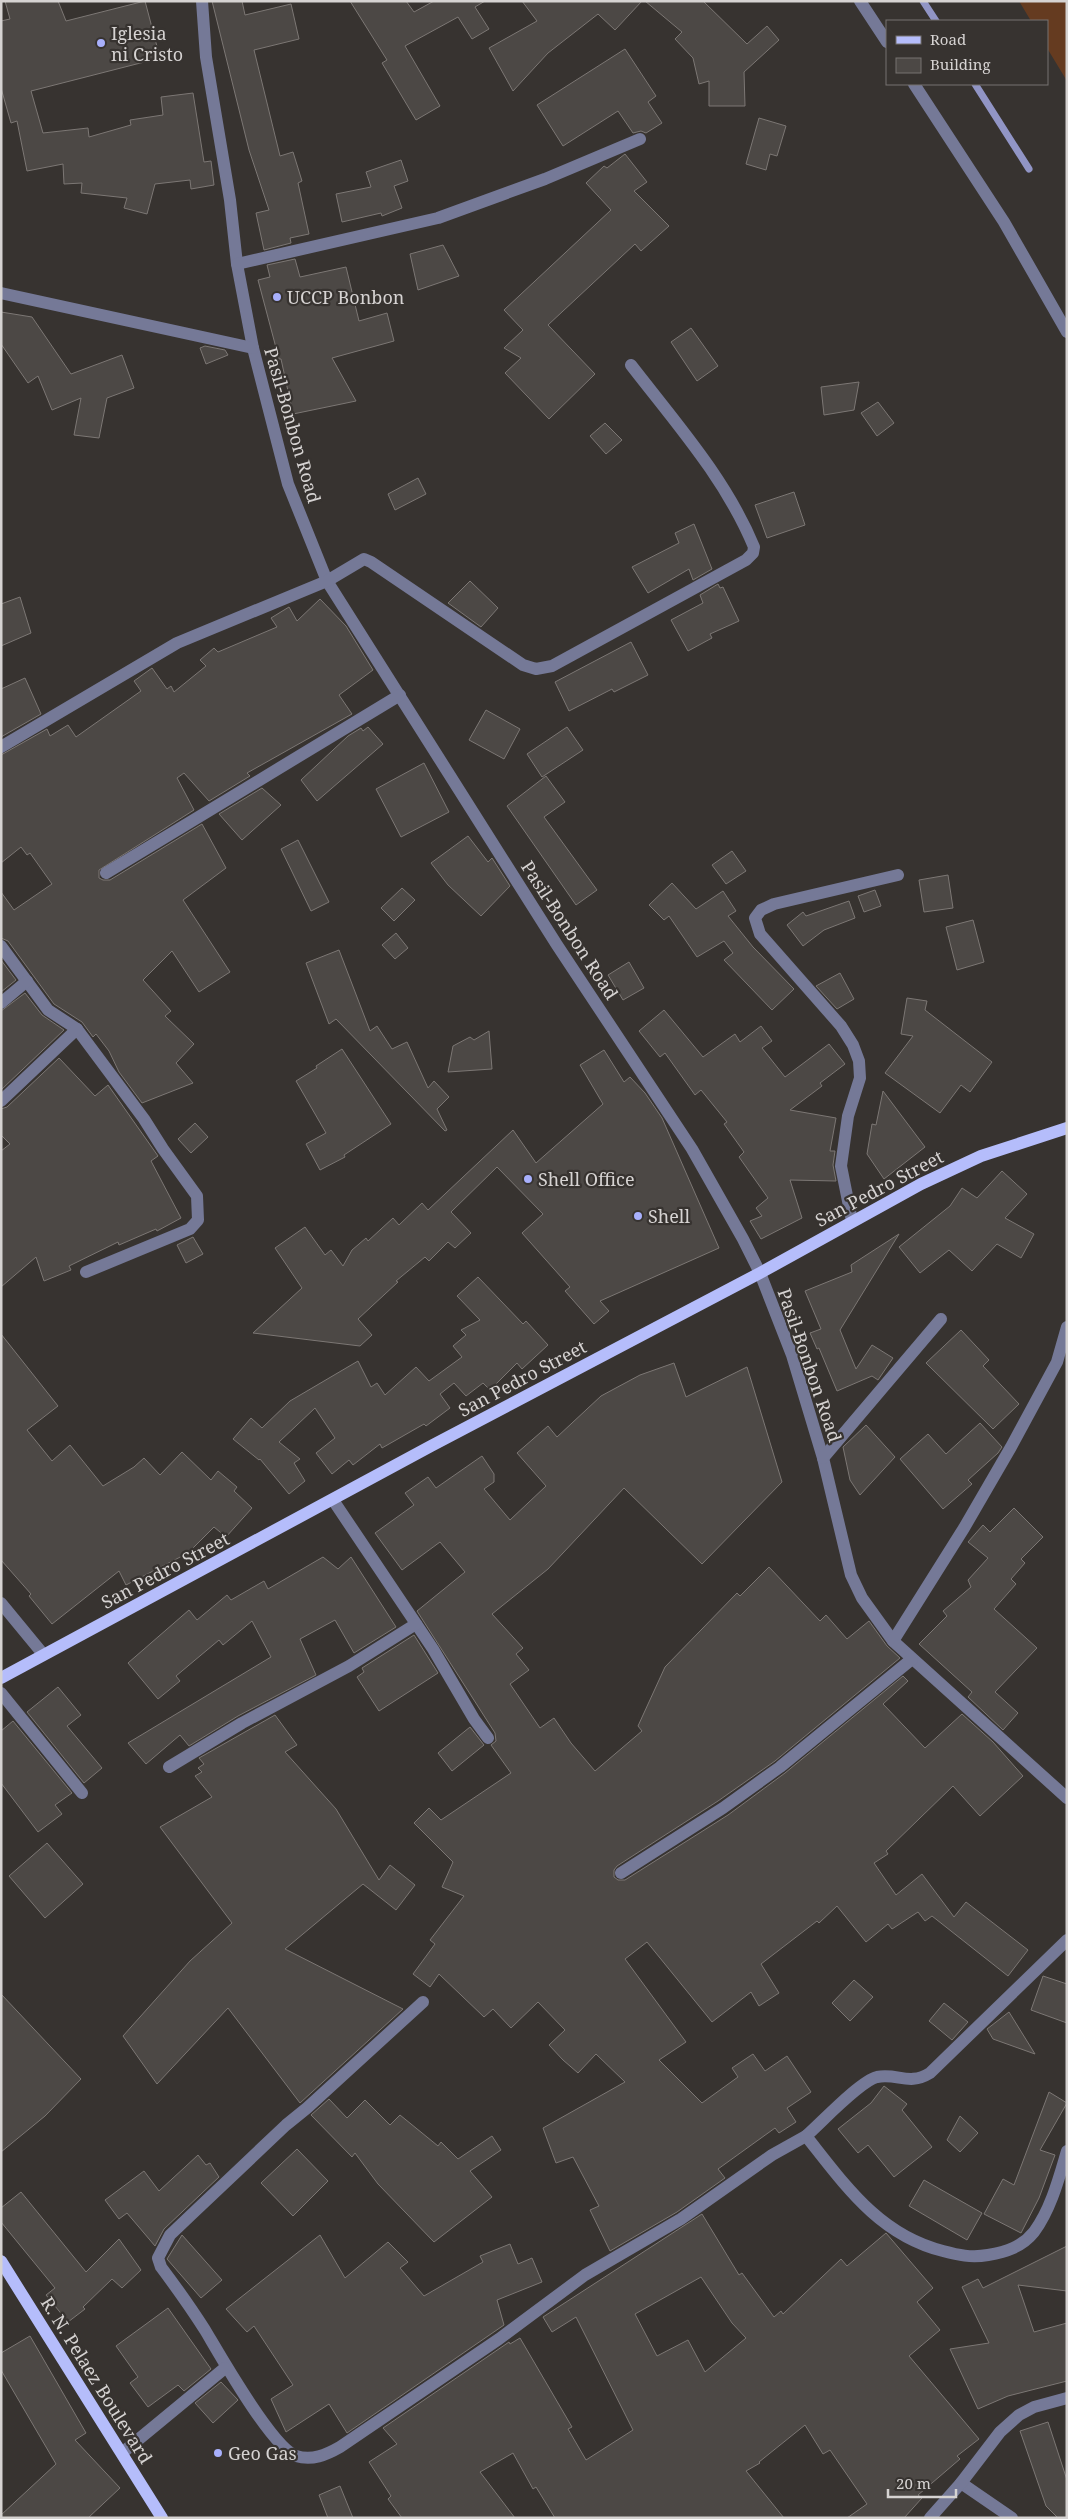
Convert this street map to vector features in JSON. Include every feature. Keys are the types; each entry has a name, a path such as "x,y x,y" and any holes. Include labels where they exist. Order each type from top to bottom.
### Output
{"main road":[{"name":"San Pedro Street","path":"1,1678 457,1432 760,1273 921,1184 967,1162 1015,1143 1067,1128"},
{"name":"R. N. Pelaez Boulevard","path":"1,2261 162,2518"}],"street":[{"name":"Pasil-Bonbon Road","path":"202,1 206,57 230,200 237,264 254,348 288,484 327,582 557,945 692,1149 760,1273 792,1355 823,1458 851,1575 862,1598 893,1641 1067,1798"},
{"path":"860,1 886,40"},
{"path":"915,85 1004,222 1067,332"},
{"path":"237,264 438,218 545,178 640,139"},
{"path":"1,292 254,348"},
{"path":"1,747 177,643 327,582 364,559 523,665 536,669 552,666 746,560 753,553 754,547 725,492 711,470 632,365"},
{"path":"106,873 400,695"},
{"path":"852,1221 841,1166 848,1116 860,1078 859,1061 853,1045 841,1026 760,934 756,918 761,910 774,904 898,875"},
{"path":"1,946 48,1010 77,1029 144,1118 163,1149 197,1196 199,1207 198,1220 190,1229 86,1272"},
{"path":"1,1003 27,981"},
{"path":"1,1102 77,1029"},
{"path":"823,1458 941,1319"},
{"path":"893,1641 964,1528 1011,1447 1057,1362 1067,1327"},
{"path":"334,1500 488,1738"},
{"path":"1,1603 43,1654"},
{"path":"169,1767 242,1723 349,1666 416,1624"},
{"path":"621,1873 723,1808 780,1767 912,1659"},
{"path":"1,1693 82,1793"},
{"path":"423,2002 307,2108 279,2131 170,2235 158,2258 161,2267 205,2330 225,2368 272,2433 295,2455 308,2458 330,2453 499,2339 585,2275 680,2219 772,2154 806,2136 868,2080 884,2077 913,2080 930,2073 1067,1940"},
{"path":"806,2136 868,2211 886,2225 910,2241 967,2257 1007,2252 1016,2248 1034,2232 1056,2189 1067,2151"},
{"path":"122,2453 225,2368"},
{"path":"930,2518 961,2483 1000,2432 1019,2415 1034,2407 1067,2398"},
{"path":"961,2483 1012,2518"}],"shaded area":[{"path":"1019,1 1067,1 1067,81 1048,50 1048,20 1030,20"}],"building":[{"path":"5,1 58,1 66,21 145,1 160,58 31,91 43,133 88,128 89,137 131,125 130,120 163,115 161,97 193,93 204,162 211,161 214,185 191,189 190,180 155,184 147,214 124,208 127,198 81,193 82,183 64,184 63,164 27,171 17,121 11,123 1,88 1,21 10,19"},
{"path":"212,1 242,1 245,15 291,4 299,39 254,50 280,156 293,152 302,181 298,183 309,234 290,238 291,243 264,250 256,213 269,210 249,150"},
{"path":"350,1 406,1 414,12 434,1 485,1 475,7 489,29 472,39 458,17 405,46 440,106 416,120 382,63 387,60"},
{"path":"522,1 642,1 615,30 598,14 548,53 513,91 489,48 537,21"},
{"path":"645,1 703,1 747,44 767,26 779,40 744,72 745,106 709,106 709,81 699,84 693,58 675,39 682,32"},
{"path":"625,49 656,96 648,102 662,123 646,133 641,131 633,133 618,111 563,146 537,105"},
{"path":"759,118 786,126 777,156 770,154 766,170 746,164"},
{"path":"625,154 647,182 634,191 669,226 641,251 635,244 548,325 595,374 549,419 505,373 521,358 504,348 523,330 504,310 611,210 586,183 604,166 607,168"},
{"path":"401,160 408,181 394,186 402,208 382,216 381,213 342,222 336,194 371,187 366,172"},
{"path":"443,245 459,276 418,290 410,254"},
{"path":"295,259 300,277 346,267 359,321 387,313 394,341 332,358 356,401 293,414 281,359 279,359 258,280 270,277 267,265"},
{"path":"1,312 32,317 71,374 122,355 134,388 107,398 99,438 74,435 81,398 52,410 38,376 28,383 1,344"},
{"path":"691,328 718,366 697,381 671,342"},
{"path":"205,346 225,350 228,355 206,364 200,348"},
{"path":"859,382 854,410 824,415 821,387"},
{"path":"878,402 894,423 877,436 861,413"},
{"path":"605,423 622,440 606,454 590,436"},
{"path":"418,478 426,494 395,510 388,494"},
{"path":"794,492 805,525 767,538 755,505"},
{"path":"694,524 712,569 693,580 689,569 648,593 632,567 679,543 675,533"},
{"path":"470,581 498,608 481,627 448,603"},
{"path":"718,584 720,588 723,587 739,621 710,634 712,638 688,651 671,620 703,603 700,595"},
{"path":"20,597 31,633 1,646 1,604"},
{"path":"320,599 346,626 373,670 339,695 352,714 247,773 250,776 209,801 184,773 177,778 194,810 99,870 99,878 110,880 202,824 226,868 183,900 230,972 199,992 172,951 143,980 171,1011 165,1016 194,1044 176,1063 193,1083 142,1103 119,1072 109,1051 96,1034 93,1037 82,1022 54,1004 8,941 1,938 1,892 14,910 52,884 30,853 27,855 21,847 1,863 1,755 47,729 50,736 68,725 76,737 141,691 134,681 152,668 167,689 171,686 174,692 206,666 200,660 214,648 218,652 277,627 271,618 289,607 297,621"},
{"path":"631,642 648,675 614,692 612,689 569,711 555,682"},
{"path":"25,678 41,714 1,737 1,689"},
{"path":"486,710 520,729 504,759 469,740"},
{"path":"368,727 383,744 317,801 301,780 348,736 361,728 363,731"},
{"path":"567,727 583,750 542,777 527,754"},
{"path":"424,763 449,812 401,837 376,789"},
{"path":"546,776 565,802 544,817 597,890 576,905 507,806"},
{"path":"262,788 281,805 242,840 219,814"},
{"path":"468,836 488,862 492,858 510,886 481,916 448,885 431,863"},
{"path":"298,840 329,902 311,911 281,849"},
{"path":"732,851 746,871 726,884 712,865"},
{"path":"948,875 953,908 924,912 919,880"},
{"path":"672,883 696,909 723,891 736,911 728,916 753,947 794,989 772,1010 724,960 733,953 724,941 697,957 669,916 664,920 649,905"},
{"path":"402,888 415,900 394,921 381,908"},
{"path":"875,890 881,906 864,912 858,896"},
{"path":"849,901 855,918 824,930 803,946 787,925 803,912 806,916"},
{"path":"973,920 984,962 957,970 946,927"},
{"path":"396,933 408,948 395,959 382,945"},
{"path":"339,950 370,1031 377,1026 392,1049 407,1042 428,1088 434,1081 449,1097 437,1109 447,1130 445,1131 336,1019 329,1024 306,963"},
{"path":"1,960 16,980 1,992"},
{"path":"629,962 644,988 623,1000 608,975"},
{"path":"840,973 854,999 837,1009 816,986"},
{"path":"25,993 42,1015 64,1030 1,1090 1,1011"},
{"path":"907,998 927,1001 925,1010 992,1062 970,1092 961,1085 940,1113 885,1073 913,1036 901,1034"},
{"path":"664,1010 703,1057 735,1034 740,1042 761,1026 772,1041 762,1048 785,1077 829,1044 845,1064 820,1083 822,1086 790,1110 836,1118 830,1151 835,1151 833,1165 836,1181 790,1180 802,1218 761,1239 750,1221 762,1216 756,1208 768,1198 739,1157 744,1152 724,1124 727,1122 701,1090 695,1095 665,1053 660,1057 639,1031"},
{"path":"489,1031 492,1069 448,1072 453,1046 470,1037 474,1040"},
{"path":"342,1049 391,1124 344,1155 345,1157 320,1170 306,1144 326,1133 296,1081"},
{"path":"604,1050 624,1082 630,1077 645,1093 662,1118 719,1248 600,1301 609,1311 594,1324 565,1291 570,1287 522,1233 543,1214 497,1167 451,1212 471,1233 455,1248 448,1242 429,1261 425,1257 396,1281 398,1282 358,1319 372,1335 360,1346 253,1333 302,1288 275,1248 305,1227 325,1255 331,1250 343,1266 352,1250 366,1238 368,1241 393,1218 399,1225 422,1203 428,1210 513,1130 536,1163 603,1104 580,1065"},
{"path":"59,1058 95,1096 108,1085 158,1156 151,1161 181,1218 157,1231 156,1229 119,1245 118,1242 69,1266 71,1270 44,1281 36,1257 1,1287 1,1151 10,1144 1,1135 1,1109 7,1107"},
{"path":"883,1091 925,1147 884,1179 867,1154 872,1124 876,1125"},
{"path":"195,1123 208,1137 191,1153 178,1139"},
{"path":"1002,1171 1027,1194 1005,1218 1034,1234 1021,1258 997,1244 972,1271 949,1250 920,1273 899,1247 950,1206 962,1188 977,1198"},
{"path":"899,1234 840,1330 856,1369 872,1345 893,1358 878,1380 872,1376 837,1391 819,1348 817,1349 810,1333 821,1329 805,1291 852,1272 851,1265"},
{"path":"193,1237 203,1254 186,1263 177,1245"},
{"path":"478,1277 523,1324 526,1321 548,1345 522,1369 517,1363 490,1390 483,1383 466,1396 454,1383 440,1394 450,1408 426,1426 424,1424 382,1448 380,1444 353,1465 349,1460 332,1474 316,1453 335,1438 315,1408 279,1442 300,1459 294,1463 305,1481 289,1494 260,1459 233,1439 251,1418 262,1428 290,1401 358,1361 371,1387 377,1383 385,1395 416,1367 429,1381 462,1357 453,1346 466,1335 461,1330 480,1320 457,1296"},
{"path":"961,1330 989,1360 983,1366 1019,1404 993,1429 926,1363"},
{"path":"1,1334 58,1406 27,1430 52,1461 70,1445 103,1486 134,1467 144,1458 160,1475 182,1452 211,1480 218,1471 237,1487 234,1491 252,1508 226,1537 214,1527 188,1553 126,1585 119,1571 52,1624 29,1596 31,1594 1,1560"},
{"path":"674,1363 686,1397 747,1367 782,1482 702,1564 624,1488 548,1569 492,1614 523,1648 516,1654 529,1670 510,1684 540,1728 554,1718 571,1743 595,1771 642,1731 638,1726 665,1667 737,1593 740,1596 769,1567 820,1621 826,1615 847,1639 869,1621 887,1646 900,1658 775,1761 718,1801 617,1866 614,1870 614,1877 618,1880 625,1880 728,1815 785,1773 903,1676 908,1681 883,1704 925,1748 962,1714 993,1742 1023,1776 980,1816 953,1786 886,1851 888,1854 874,1863 896,1895 922,1874 954,1917 966,1902 1028,1950 1008,1976 932,1916 925,1921 918,1912 892,1929 888,1924 866,1942 837,1906 819,1923 817,1921 761,1964 779,1993 759,2006 751,1992 712,2022 647,1942 625,1959 686,2042 659,2060 702,2103 738,2077 732,2068 753,2054 765,2071 787,2056 811,2092 787,2108 796,2122 779,2133 775,2128 718,2169 725,2178 677,2212 610,2251 590,2210 599,2206 573,2157 556,2163 543,2128 625,2082 596,2054 578,2073 563,2060 549,2045 565,2030 538,2002 511,2028 493,2009 484,2017 439,1974 430,1987 413,1974 435,1944 430,1940 464,1896 442,1887 453,1862 414,1823 429,1808 441,1820 511,1773 491,1745 496,1741 495,1733 417,1611 465,1572 440,1542 402,1570 375,1533 414,1505 405,1493 428,1477 436,1488 482,1456 494,1474 494,1482 484,1489 510,1520 546,1486 517,1453 548,1426 557,1437 601,1396 640,1375"},
{"path":"980,1423 1002,1447 998,1453 968,1480 972,1484 943,1509 900,1459 928,1434 946,1454"},
{"path":"866,1425 895,1457 860,1495 850,1480 843,1447"},
{"path":"1014,1508 1043,1537 1021,1559 1025,1563 1011,1579 1016,1584 994,1609 1037,1648 995,1692 1018,1713 1003,1730 968,1697 972,1692 919,1644 947,1616 943,1611 971,1587 968,1580 988,1558 968,1542 983,1525 990,1532"},
{"path":"323,1557 338,1569 351,1557 396,1627 354,1653 335,1620 300,1639 316,1675 238,1716 189,1746 180,1735 146,1764 128,1743 271,1657 252,1621 223,1645 219,1640 176,1676 180,1681 158,1699 128,1663 189,1610 197,1620 227,1595 231,1600 264,1581 268,1589"},
{"path":"414,1635 438,1673 379,1711 357,1677 364,1672 362,1668"},
{"path":"58,1687 81,1715 67,1726 102,1768 84,1783 27,1712"},
{"path":"275,1715 297,1745 285,1752 336,1809 379,1880 390,1865 415,1885 396,1910 363,1884 285,1949 403,2009 300,2103 228,2008 157,2084 123,2036 190,1961 232,1923 160,1827 212,1797 195,1776 202,1772 198,1768 204,1764 199,1758"},
{"path":"13,1721 72,1793 55,1805 62,1814 38,1832 1,1783 1,1731"},
{"path":"470,1727 484,1745 452,1771 438,1753"},
{"path":"47,1843 83,1884 45,1918 9,1876"},
{"path":"1043,1976 1067,1984 1067,2023 1031,2010"},
{"path":"854,1980 873,1997 850,2021 832,2003"},
{"path":"1,1994 81,2079 45,2116 1,2152"},
{"path":"944,2003 968,2022 952,2040 929,2021"},
{"path":"1009,2012 1035,2054 993,2039 987,2029"},
{"path":"884,2086 907,2104 902,2110 932,2147 894,2177 868,2145 858,2153 838,2129 871,2103"},
{"path":"1049,2092 1067,2103 1040,2150 1055,2155 1039,2198 1021,2233 984,2214 1003,2179 1014,2185"},
{"path":"329,2099 347,2118 365,2100 390,2125 400,2115 438,2146 441,2142 458,2159 492,2136 501,2150 470,2171 492,2197 434,2242 378,2184 355,2153 352,2157 311,2115"},
{"path":"960,2116 978,2133 960,2152 947,2140"},
{"path":"297,2149 328,2181 293,2216 261,2183"},
{"path":"198,2155 206,2165 210,2163 219,2177 164,2229 155,2246 127,2213 119,2219 105,2200 144,2171 159,2191"},
{"path":"924,2180 982,2213 967,2240 909,2206"},
{"path":"21,2192 86,2272 119,2239 141,2270 122,2288 112,2279 83,2307 85,2309 68,2322 46,2295 55,2288 1,2222 1,2208"},
{"path":"702,2214 739,2275 742,2273 774,2317 781,2311 783,2314 841,2259 847,2266 886,2233 933,2288 917,2302 940,2330 909,2356 979,2439 957,2456 960,2459 918,2495 922,2498 904,2518 847,2518 867,2504 830,2450 823,2454 805,2425 760,2463 746,2471 784,2518 555,2518 536,2487 533,2489 513,2453 480,2472 515,2518 402,2518 388,2499 391,2496 369,2462 397,2444 383,2428 509,2342 510,2344 520,2338 572,2427 568,2429 586,2460 633,2430 576,2317 552,2332 543,2317","holes":["701,2277 732,2323 746,2338 705,2372 688,2340 657,2356 635,2314"]},
{"path":"182,2235 222,2280 201,2298 167,2259"},
{"path":"320,2235 345,2278 388,2242 408,2262 400,2268 424,2296 483,2262 480,2256 510,2244 518,2264 532,2258 542,2282 497,2300 504,2325 347,2433 329,2404 286,2432 271,2399 293,2385 254,2326 247,2332 226,2309"},
{"path":"1067,2246 1067,2291 1018,2285 1034,2332 1067,2323 1067,2381 1008,2396 978,2409 950,2349 989,2343 962,2287 978,2279 983,2288"},
{"path":"168,2308 211,2369 184,2391 178,2385 148,2407 130,2383 138,2377 116,2346"},
{"path":"30,2336 86,2433 75,2440 120,2488 88,2518 1,2518 1,2515 56,2464 1,2370 1,2353"},
{"path":"221,2382 238,2400 213,2423 195,2403"},
{"path":"1048,2422 1067,2480 1067,2518 1058,2518 1046,2506 1020,2431"},
{"path":"340,2486 353,2518 328,2518 319,2495"}],"waterway":[{"path":"923,1 935,20"},
{"path":"976,85 1029,169"}],"place":[{"name":"Iglesia ni Cristo","path":"101,43"},
{"name":"UCCP Bonbon","path":"277,297"},
{"name":"Shell Office","path":"528,1179"},
{"name":"Shell","path":"638,1216"},
{"name":"Geo Gas","path":"218,2453"}]}
